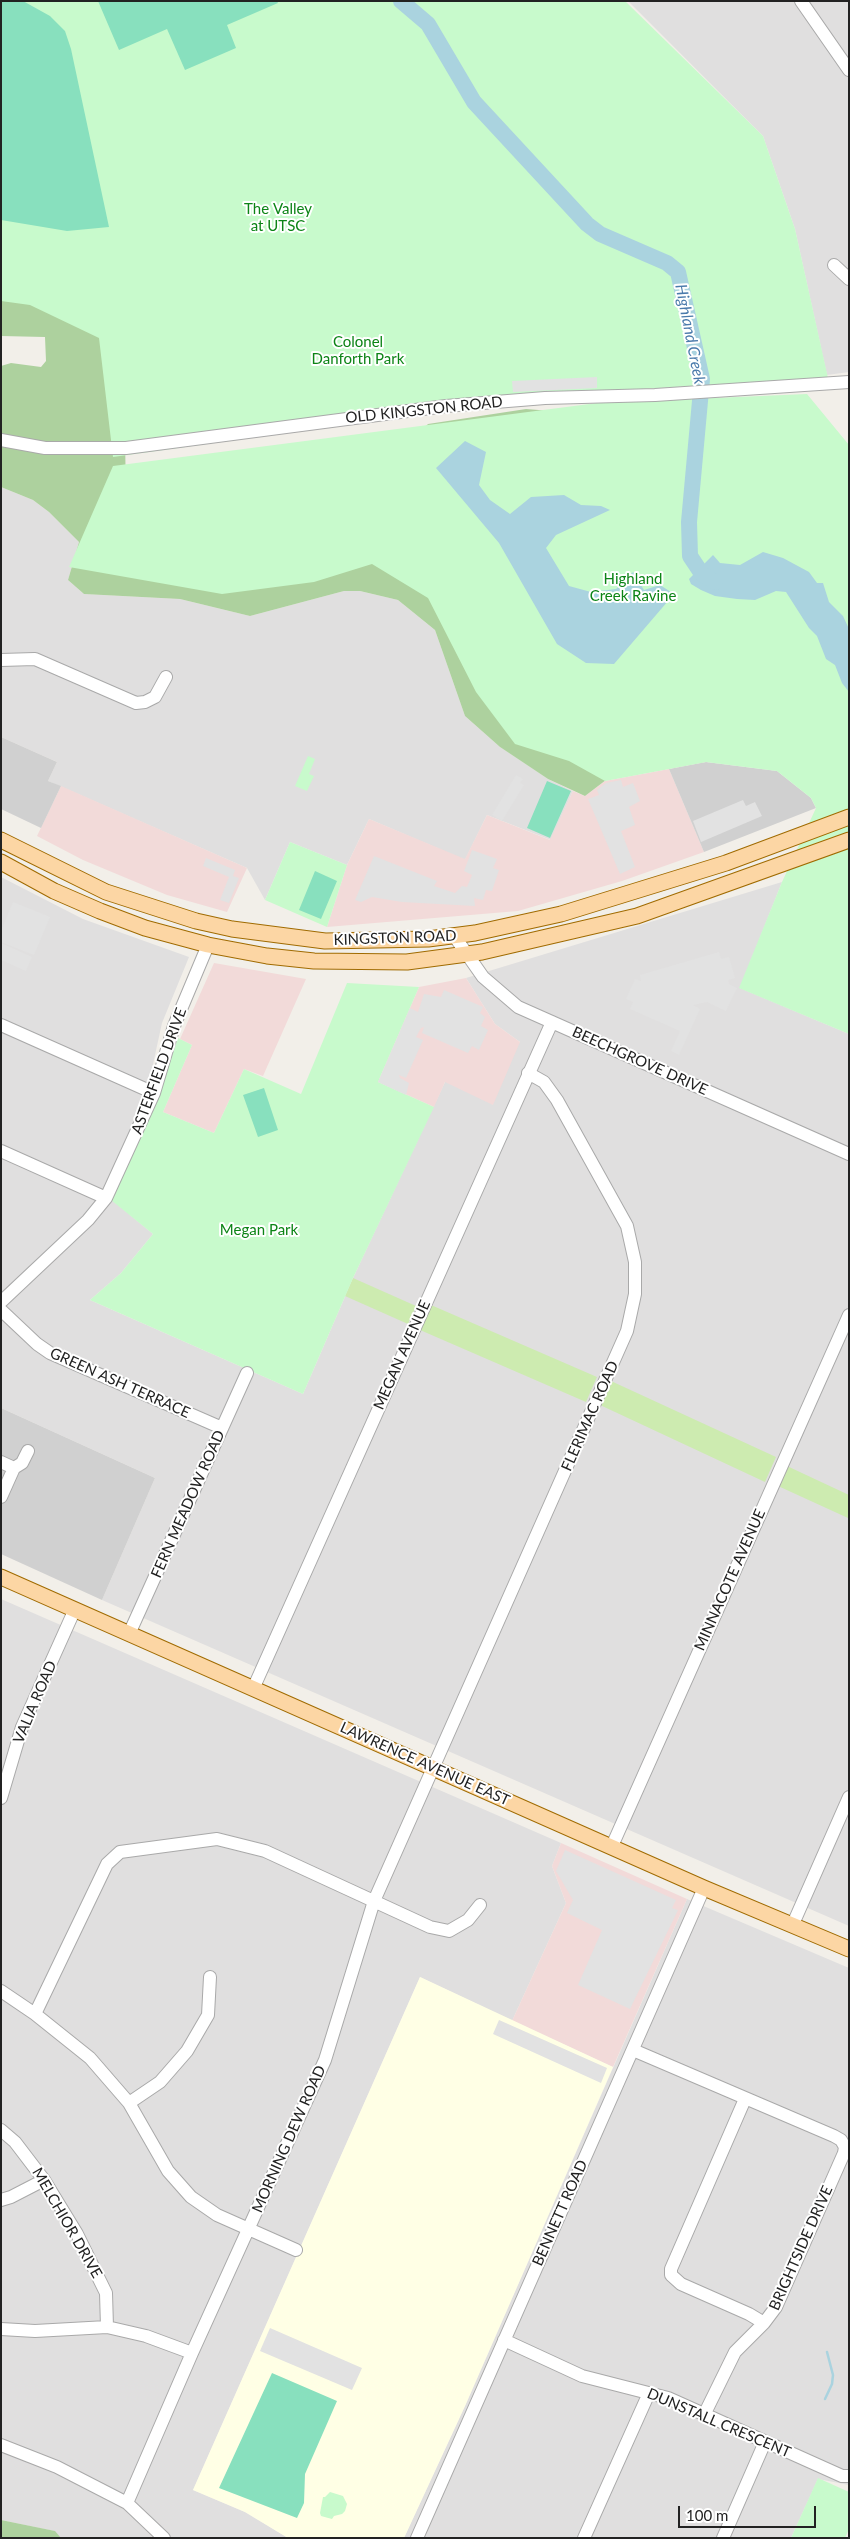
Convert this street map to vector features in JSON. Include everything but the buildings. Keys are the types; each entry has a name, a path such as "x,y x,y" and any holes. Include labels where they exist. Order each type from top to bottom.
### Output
{"main road":[{"name":"KINGSTON ROAD","path":"1,840 106,892 196,921 232,929 325,941 456,936 561,914 726,863 849,817"},
{"name":"KINGSTON ROAD","path":"1,862 54,891 100,911 145,928 208,945 266,956 314,961 407,962 467,954 637,916 849,840"},
{"name":"LAWRENCE AVENUE EAST","path":"1,1578 434,1767 704,1888 849,1949"}],"street":[{"path":"800,1 849,70"},
{"path":"834,265 849,279"},
{"name":"OLD KINGSTON ROAD","path":"1,440 45,448 126,448 446,406 545,398 655,395 849,382"},
{"path":"1,660 34,659 136,703 145,702 155,697 166,677"},
{"name":"BEECHGROVE DRIVE","path":"456,936 484,978 518,1007 849,1154"},
{"name":"ASTERFIELD DRIVE","path":"1,1302 88,1220 106,1198 154,1093 174,1026 208,945"},
{"name":"MEGAN AVENUE","path":"254,1688 552,1022"},
{"path":"1,1025 154,1093"},
{"name":"FLERIMAC ROAD","path":"434,1767 605,1384 627,1331 635,1294 635,1262 627,1226 557,1100 544,1082 528,1073"},
{"path":"1,1151 106,1198"},
{"name":"GREEN ASH TERRACE","path":"1,1310 37,1344 50,1353 222,1428"},
{"name":"MINNACOTE AVENUE","path":"612,1846 849,1315"},
{"name":"FERN MEADOW ROAD","path":"129,1634 247,1373"},
{"path":"1,1497 14,1468 22,1463 28,1451"},
{"path":"1,1462 14,1468"},
{"name":"VALIA ROAD","path":"2,1793 22,1727 75,1609"},
{"name":"MORNING DEW ROAD","path":"127,2503 192,2353 325,2060 374,1901 434,1767"},
{"path":"793,1924 849,1797"},
{"path":"35,2014 107,1864 120,1852 217,1839 265,1850 430,1927 449,1931 468,1920 480,1905"},
{"name":"BENNETT ROAD","path":"417,2538 704,1888"},
{"path":"129,2103 160,2082 187,2051 208,2015 210,1977"},
{"path":"1,1991 35,2014 90,2058 129,2103 168,2171 191,2197 217,2215 296,2250"},
{"name":"BRIGHTSIDE DRIVE","path":"633,2050 834,2136 841,2140 845,2146 844,2153 776,2307 764,2323 734,2352 704,2415"},
{"path":"745,2099 670,2269 671,2274 681,2284 749,2314 764,2323"},
{"name":"MELCHIOR DRIVE","path":"1,2130 15,2142 44,2180 77,2234 106,2293 107,2327"},
{"path":"1,2200 44,2180"},
{"path":"1,2329 35,2332 107,2327 146,2336 192,2353"},
{"name":"DUNSTALL CRESCENT","path":"504,2340 582,2376 649,2393 704,2415 842,2476 849,2476"},
{"path":"584,2538 649,2393"},
{"path":"723,2538 765,2442"},
{"path":"1,2445 57,2466 127,2503 164,2538"}],"shaded area":[{"path":"628,1 849,1 849,372 827,375 795,229 763,136"},
{"path":"597,377 597,388 513,392 512,381"},
{"path":"1,487 33,500 49,512 79,542 68,580 84,594 180,599 250,616 344,591 360,591 398,600 435,630 465,716 500,747 548,779 573,791 551,840 487,815 465,860 369,819 347,865 290,842 265,900 247,868 48,781 57,762 1,737"},
{"path":"1,737 57,762 48,781 61,786 41,828 1,809"},
{"path":"706,762 777,771 811,798 816,808 704,852 669,769"},
{"path":"669,769 704,852 622,881 518,911 327,927 347,865 369,819 465,859 487,815 550,840 573,791 585,796 605,781"},
{"path":"516,775 523,779 520,783 524,785 502,821 492,815"},
{"path":"621,780 623,787 633,783 640,801 629,807 635,825 621,831 635,867 620,874 588,799 599,795 597,790 606,783"},
{"path":"61,786 247,868 227,912 167,895 83,860 37,836"},
{"path":"743,800 746,806 755,802 762,816 701,842 693,821"},
{"path":"472,850 497,859 493,868 499,870 492,891 486,890 483,900 474,898 475,906 402,902 372,897 361,902 355,900 374,856 437,881 434,886 455,893 462,886 467,887 472,875 464,871"},
{"path":"206,858 235,870 233,876 239,878 229,903 220,900 229,877 203,866"},
{"path":"1,877 83,919 189,957 162,1023 150,1078 154,1108 111,1199 153,1234 121,1273 90,1300 303,1394 353,1278 445,1082 520,1042 495,1024 466,978 782,882 740,988 849,1034 849,1926 102,1600 155,1478 1,1408"},
{"path":"13,902 50,917 34,955 1,942 1,931"},
{"path":"1,943 32,957 26,971 1,960"},
{"path":"719,952 721,959 729,957 735,978 728,980 729,984 737,988 726,1011 707,1002 693,1005 700,1009 679,1055 671,1051 680,1031 630,1009 633,1002 626,999 635,979 641,981 640,975"},
{"path":"214,963 306,979 263,1076 244,1069 214,1133 163,1112 192,1045 180,1039"},
{"path":"466,978 495,1024 520,1042 493,1105 445,1082 434,1107 378,1082 419,987"},
{"path":"444,990 483,1007 480,1013 485,1017 481,1026 488,1030 479,1050 472,1046 468,1053 422,1033 424,1027 421,1028 416,1037 423,1040 406,1078 399,1075 400,1078 409,1083 406,1095 378,1082 410,1008 418,1012 424,994 441,997"},
{"path":"1,1408 155,1478 102,1600 1,1554"},
{"path":"1,1599 561,1843 552,1866 566,1903 512,2021 420,1977 193,2490 245,2512 288,2538 61,2538 54,2531 1,2520"},
{"path":"561,1843 687,1899 613,2067 512,2021 566,1903 552,1866"},
{"path":"565,1850 676,1900 672,1908 678,1910 630,2009 578,1985 602,1930 567,1913 573,1900 556,1871"},
{"path":"687,1899 849,1968 849,2485 818,2479 791,2538 404,2538 465,2406"},
{"path":"420,1977 613,2067 465,2406 404,2538 288,2538 245,2512 193,2490"},
{"path":"499,2020 607,2068 601,2083 493,2034"},
{"path":"270,2328 362,2368 352,2390 260,2351"}],"green space":[{"name":"The Valley at UTSC","path":"1,1 625,1 763,136 795,229 828,378 575,393 113,457 99,338 30,305 1,301"},
{"path":"1,1 23,1 50,16 65,31 71,49 109,227 67,231 1,220"},
{"path":"98,1 277,1 278,3 227,25 236,48 185,70 167,29 119,50"},
{"path":"121,215 126,494 413,440 428,424 526,409 589,414 725,758 606,780 585,796 548,779 500,747 465,716 435,630 398,600 360,591 344,591 250,616 180,599 84,594 68,580 79,542 49,512 33,500 1,487 1,366 11,363 41,367 46,361 45,337 1,336 1,231"},
{"name":"Highland Creek Ravine","path":"807,394 849,445 849,1034 739,988 782,882 816,808 811,798 777,771 706,762 605,781 569,761 515,744 476,692 428,598 372,564 314,582 222,594 69,567 113,466 597,403"},
{"path":"308,756 315,759 309,774 314,776 307,791 295,786"},
{"path":"547,781 571,791 550,838 527,828"},
{"path":"290,842 347,865 327,927 265,900"},
{"path":"315,871 337,881 321,919 299,910"},
{"name":"Megan Park","path":"347,983 419,987 378,1082 434,1107 353,1278 303,1394 90,1300 121,1273 153,1234 111,1200 154,1108 178,1038 192,1045 163,1112 214,1133 244,1069 301,1094"},
{"path":"264,1088 278,1130 258,1137 243,1095"},
{"path":"353,1278 416,1306 408,1324 345,1296"},
{"path":"431,1305 597,1377 586,1402 420,1330"},
{"path":"611,1381 776,1457 765,1482 600,1405"},
{"path":"787,1466 849,1495 848,1518 778,1486"},
{"path":"272,2373 337,2401 305,2474 304,2503 297,2518 219,2488"},
{"path":"818,2478 849,2492 849,2529 845,2538 791,2538"},
{"path":"330,2492 343,2496 347,2504 342,2514 334,2516 332,2519 321,2516 320,2513 323,2497"},
{"path":"1,2520 55,2531 61,2538 1,2538"}],"water":[{"path":"465,441 486,452 479,485 490,500 510,514 531,497 564,495 581,505 601,506 610,510 556,535 546,548 569,586 591,592 616,589 633,572 644,590 660,585 674,594 614,664 586,663 557,644 499,543 436,468"},
{"path":"763,552 783,558 809,572 817,583 823,583 829,602 843,616 849,629 849,692 842,683 835,665 826,659 817,636 809,628 786,592 776,591 755,600 737,599 715,596 691,584 689,579 713,555 720,563 740,565"}],"waterway":[{"name":"Highland Creek","path":"401,1 428,24 474,102 587,224 600,234 667,263 678,272 702,379 689,522 690,556 702,574 715,582"},
{"path":"825,2399 832,2384 833,2375 827,2352"}],"park label":[{"name":"Colonel Danforth Park","path":"358,350"}]}
